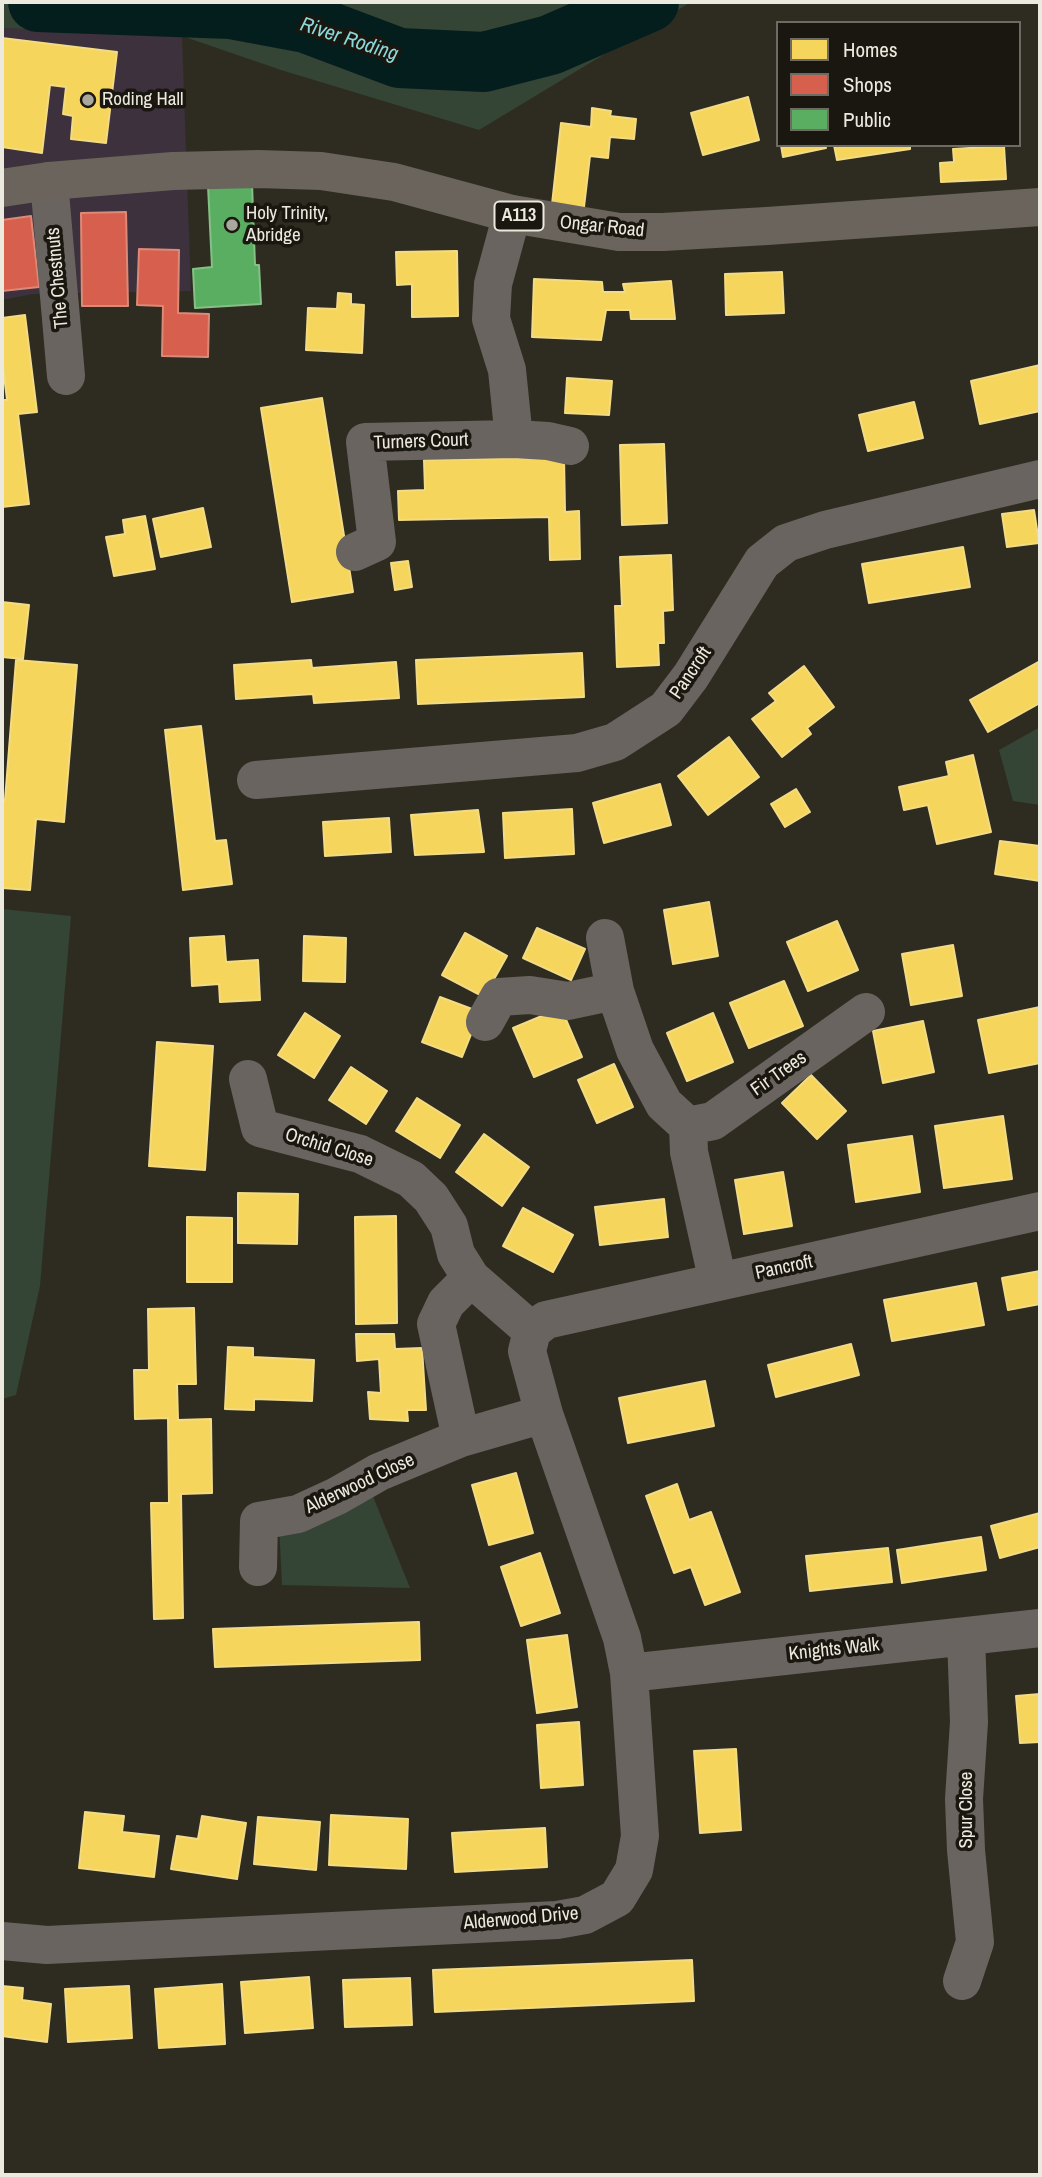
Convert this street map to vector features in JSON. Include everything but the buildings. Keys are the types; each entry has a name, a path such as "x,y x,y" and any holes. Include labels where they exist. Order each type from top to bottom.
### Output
{"main road":[{"name":"Ongar Road","path":"2,188 49,181 203,170 321,171 394,182 512,214 619,232 663,232 1040,207"}],"street":[{"name":"The Chestnuts","path":"49,181 66,376"},
{"path":"512,214 494,284 491,319 507,370 514,439"},
{"name":"Turners Court","path":"355,552 377,542 365,442 514,439 548,441 570,446"},
{"name":"Pancroft","path":"256,780 577,753 615,742 666,709 691,676 762,562 786,543 825,530 1040,479"},
{"path":"605,938 615,991 635,1050 664,1104 688,1126 689,1152 718,1282"},
{"path":"485,1022 499,997 530,995 568,1001 615,991"},
{"name":"Fir Trees","path":"688,1126 713,1121 866,1012"},
{"name":"Orchid Close","path":"248,1079 260,1128 360,1154 411,1179 431,1198 449,1226 456,1254 471,1278"},
{"name":"Pancroft","path":"532,1331 546,1320 1040,1211"},
{"path":"532,1331 471,1278 446,1303 436,1324 461,1438 544,1414"},
{"name":"Alderwood Drive","path":"2,1941 47,1945 557,1920 585,1915 617,1898 634,1870 640,1836 629,1673 622,1638 544,1414 527,1352 532,1331"},
{"name":"Alderwood Close","path":"258,1567 259,1521 298,1514 379,1472 461,1438"},
{"name":"Knights Walk","path":"629,1673 1040,1628"},
{"name":"Spur Close","path":"962,1981 975,1942 964,1798 969,1722 966,1636"}],"shaded area":[{"path":"2,28 182,36 191,291 33,294 2,300"}],"green space":[{"path":"2,2 691,2 479,130 281,70 182,36 2,28"},
{"path":"1040,727 1040,805 1013,801 999,750"},
{"path":"2,909 71,916 40,1286 16,1395 2,1399"},
{"path":"370,1489 410,1588 282,1585 279,1525"}],"waterway":[{"name":"River Roding","path":"38,2 231,9 306,23 399,58 484,62 550,45 649,2"}],"place":[{"name":"Roding Hall","path":"88,100"},
{"name":"Holy Trinity, Abridge","path":"232,225"}]}
